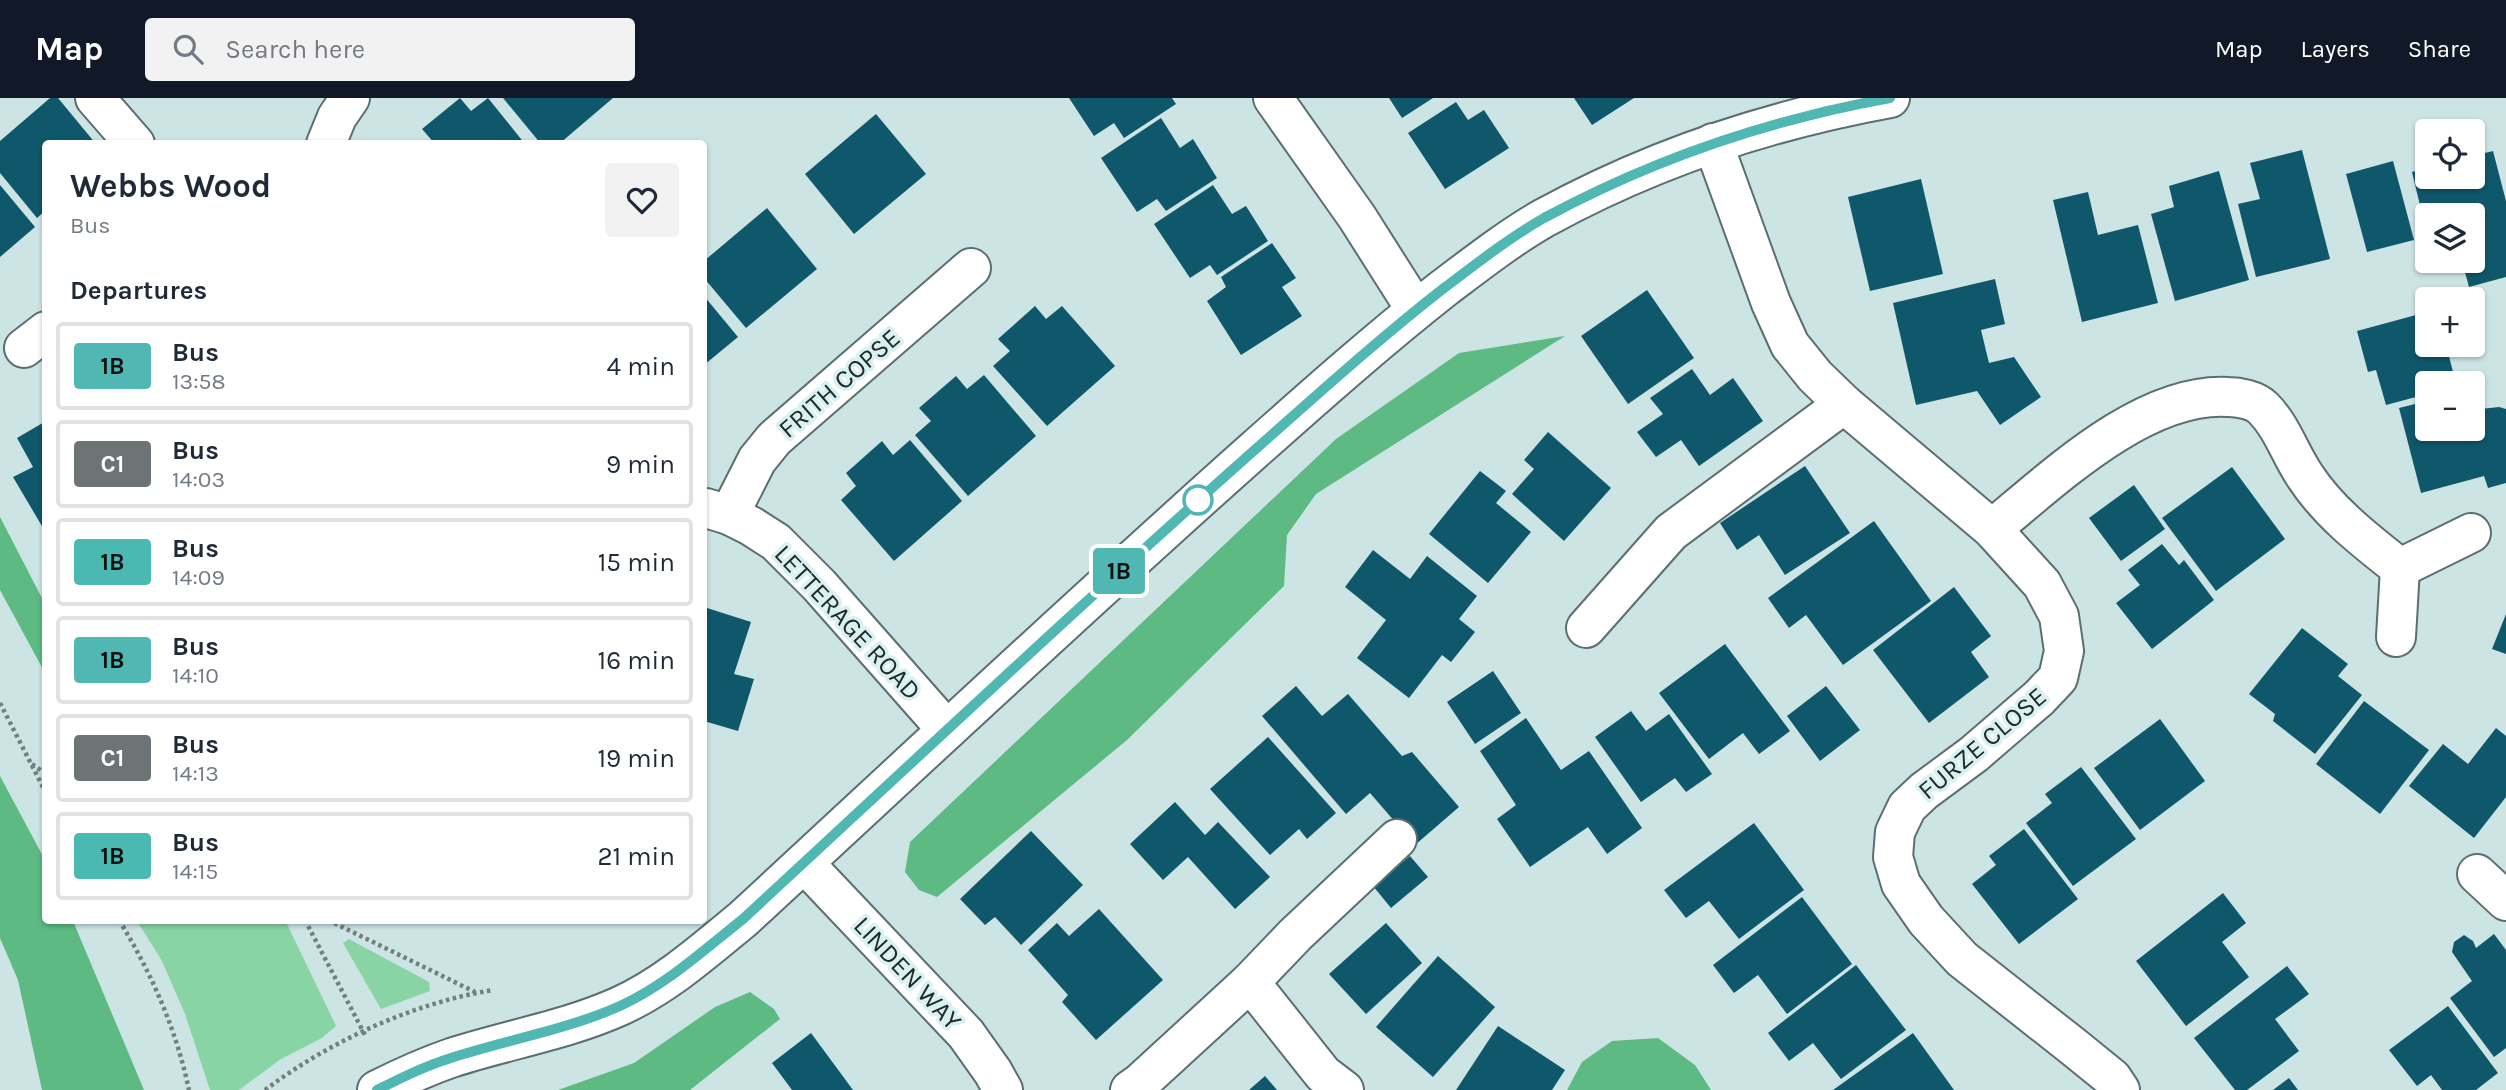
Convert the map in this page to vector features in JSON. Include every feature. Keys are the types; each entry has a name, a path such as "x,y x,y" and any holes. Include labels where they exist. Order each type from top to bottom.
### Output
{"street":[{"path":"96,98 132,140"},
{"path":"328,140 337,117 350,98"},
{"path":"1273,98 1357,217 1416,310"},
{"path":"383,1087 452,1058 618,1007 649,991 743,919 1162,532 1320,392 1416,310 1479,261 1541,220 1623,177 1713,143 1833,108 1890,98"},
{"name":"FURZE CLOSE","path":"1713,143 1771,303 1790,345 1815,376 1844,404 1992,529 2042,584 2059,616 2064,651 2058,678 1983,746 1907,807 1895,832 1893,857 1901,884 1926,920 1962,960 2112,1078 2120,1090"},
{"name":"FRITH COPSE","path":"716,512 774,439 971,268"},
{"path":"1992,529 2098,443 2119,431 2171,407 2194,400 2216,396 2233,397 2261,406 2290,448 2305,476 2326,501 2346,524 2400,568"},
{"path":"1586,628 1671,532 1844,404"},
{"name":"LETTERAGE ROAD","path":"716,512 751,526 776,542 820,586 947,730"},
{"path":"2400,568 2472,533"},
{"path":"2396,637 2400,568"},
{"path":"1130,1090 1250,982 1295,935 1397,839"},
{"name":"LINDEN WAY","path":"804,863 966,1034 1003,1090"},
{"path":"2477,874 2506,901"},
{"path":"1250,982 1334,1082"}],"path":[{"path":"0,703 42,786"},
{"path":"29,762 42,771"},
{"path":"121,924 141,956 161,998 174,1032 189,1090"},
{"path":"307,924 364,1033 383,1087"},
{"path":"265,1090 309,1061 364,1033 435,1003 476,993 336,924"}],"green space":[{"path":"1565,336 1316,494 1287,535 1284,586 1127,740 937,897 919,890 905,872 910,842 1336,439 1459,353"},
{"path":"0,517 42,598 42,667 0,590"},
{"path":"0,776 42,854 42,924 74,924 144,1090 42,1090 18,980 0,938"},
{"path":"139,924 287,924 336,1026 322,1038 281,1059 239,1090 210,1090 185,1014 162,961"},
{"path":"349,939 429,982 430,991 381,1009 343,943"},
{"path":"750,992 774,1009 780,1019 690,1090 558,1090 634,1063 715,1007"},
{"path":"1658,1038 1695,1065 1711,1090 1567,1090 1582,1062 1612,1041"}],"building":[{"path":"50,98 58,98 93,140 42,140 42,214 37,218 0,173 0,141"},
{"path":"460,98 471,111 488,98 522,140 432,140 422,129"},
{"path":"503,98 613,98 564,140 538,140"},
{"path":"1069,98 1172,98 1176,104 1124,138 1114,123 1094,136"},
{"path":"1389,98 1433,98 1402,118"},
{"path":"1574,98 1634,98 1592,125"},
{"path":"1456,102 1468,120 1484,110 1509,148 1445,189 1408,133"},
{"path":"876,114 926,174 854,234 805,174"},
{"path":"1161,118 1180,148 1193,139 1217,178 1166,211 1157,199 1137,212 1101,158"},
{"path":"2302,150 2330,259 2256,277 2238,204 2260,199 2250,163"},
{"path":"2493,151 2506,201 2506,277 2469,287 2465,273 2485,273 2485,203 2419,203 2416,189 2485,189 2485,153"},
{"path":"2393,161 2414,240 2367,252 2346,174"},
{"path":"2219,171 2249,280 2175,301 2151,214 2174,207 2169,186"},
{"path":"1921,179 1943,274 1870,291 1848,197"},
{"path":"0,185 35,227 0,257"},
{"path":"1213,185 1232,214 1246,206 1268,241 1217,275 1210,265 1190,278 1154,224"},
{"path":"2088,192 2098,235 2138,225 2158,303 2082,322 2053,200"},
{"path":"767,208 817,269 746,328 707,282 707,258"},
{"path":"1272,243 1296,278 1282,287 1302,316 1241,355 1207,301 1226,287 1221,277"},
{"path":"1995,279 2005,324 1981,330 1989,363 2014,357 2041,397 2000,425 1977,391 1916,405 1893,303"},
{"path":"1647,290 1694,358 1628,404 1581,336"},
{"path":"707,300 738,337 707,363"},
{"path":"1035,306 1046,319 1062,306 1115,366 1047,426 993,366 1010,351 998,339"},
{"path":"2415,315 2415,357 2449,357 2453,371 2415,371 2415,397 2386,405 2376,370 2368,372 2357,331"},
{"path":"1692,369 1710,395 1733,378 1763,421 1699,466 1681,440 1656,457 1637,432 1663,414 1650,398"},
{"path":"984,375 1036,436 968,496 915,435 931,421 919,408 956,376 967,389"},
{"path":"2415,404 2415,441 2485,441 2485,409 2506,409 2506,483 2488,488 2484,476 2421,493 2399,408"},
{"path":"42,423 42,526 13,477 33,467 17,438"},
{"path":"1548,432 1611,488 1564,541 1512,494 1534,469 1524,460"},
{"path":"910,440 962,501 894,561 841,500 856,486 846,473 882,441 893,455"},
{"path":"1805,466 1850,533 1785,575 1759,535 1737,550 1720,523"},
{"path":"2232,467 2285,539 2216,591 2162,518"},
{"path":"1480,471 1506,491 1496,503 1531,532 1488,583 1429,534"},
{"path":"2134,485 2165,529 2121,561 2089,518"},
{"path":"1874,521 1931,601 1843,665 1806,615 1789,628 1768,598"},
{"path":"2162,544 2179,565 2184,560 2214,600 2152,649 2116,603 2140,585 2128,570"},
{"path":"1373,550 1410,579 1427,556 1477,596 1459,619 1475,632 1451,662 1442,655 1409,698 1357,658 1386,620 1345,587"},
{"path":"1954,587 1991,636 1971,652 1989,677 1929,723 1873,650"},
{"path":"707,608 751,622 734,674 754,679 738,731 707,722"},
{"path":"2506,614 2506,654 2492,649"},
{"path":"2302,628 2348,664 2338,676 2362,695 2315,754 2273,721 2275,714 2249,694"},
{"path":"1725,644 1790,731 1759,754 1743,733 1709,759 1659,693"},
{"path":"1493,671 1521,713 1475,744 1447,702"},
{"path":"1296,686 1322,716 1348,694 1402,756 1412,752 1459,807 1415,845 1370,793 1346,814 1262,716"},
{"path":"1826,686 1860,730 1820,761 1787,716"},
{"path":"2364,701 2429,750 2380,814 2316,764"},
{"path":"1631,711 1646,731 1669,714 1712,774 1686,792 1675,778 1641,802 1595,737"},
{"path":"1526,718 1561,770 1589,751 1642,828 1607,854 1588,827 1530,867 1497,819 1516,805 1480,751"},
{"path":"2160,719 2205,781 2140,830 2094,768"},
{"path":"2496,728 2506,736 2506,797 2474,838 2409,786 2443,744 2468,764"},
{"path":"1268,737 1336,813 1307,839 1299,829 1270,855 1210,789"},
{"path":"2081,767 2136,839 2073,886 2026,823 2052,803 2045,794"},
{"path":"1175,802 1205,835 1218,822 1270,877 1235,909 1188,857 1163,880 1130,844"},
{"path":"1754,823 1804,890 1739,939 1709,901 1686,918 1664,890"},
{"path":"2024,829 2078,899 2019,944 1972,884 1996,865 1989,856"},
{"path":"1031,831 1083,885 1021,945 995,917 985,925 960,899"},
{"path":"1410,856 1428,877 1391,908 1373,886"},
{"path":"2223,893 2246,923 2222,942 2249,977 2186,1026 2136,961"},
{"path":"1802,897 1852,964 1787,1014 1758,975 1734,993 1713,965"},
{"path":"1099,909 1163,980 1096,1040 1062,1002 1068,995 1028,950 1057,923 1069,936"},
{"path":"1386,923 1422,963 1366,1014 1329,974"},
{"path":"2494,934 2506,950 2506,1048 2494,1057 2450,998 2472,981 2452,952 2454,942 2464,935 2473,941 2476,948"},
{"path":"1438,956 1495,1007 1433,1077 1376,1027"},
{"path":"1856,965 1906,1030 1841,1079 1813,1043 1789,1061 1768,1033"},
{"path":"2287,966 2309,994 2275,1019 2299,1051 2247,1090 2235,1090 2194,1038"},
{"path":"2448,1006 2498,1073 2476,1090 2442,1090 2431,1075 2417,1086 2389,1050"},
{"path":"1498,1026 1565,1070 1552,1090 1456,1090"},
{"path":"811,1033 853,1090 792,1090 772,1063"},
{"path":"1913,1033 1954,1090 1833,1090"},
{"path":"1265,1076 1277,1090 1249,1090"},
{"path":"2289,1078 2298,1090 2273,1090"}],"bus line":[{"name":"1B","path":"377,1090 452,1058 618,1007 649,991 679,970 743,919 1162,532 1320,392 1416,310 1479,261 1541,220 1623,177 1713,143 1833,108 1890,98"}]}
